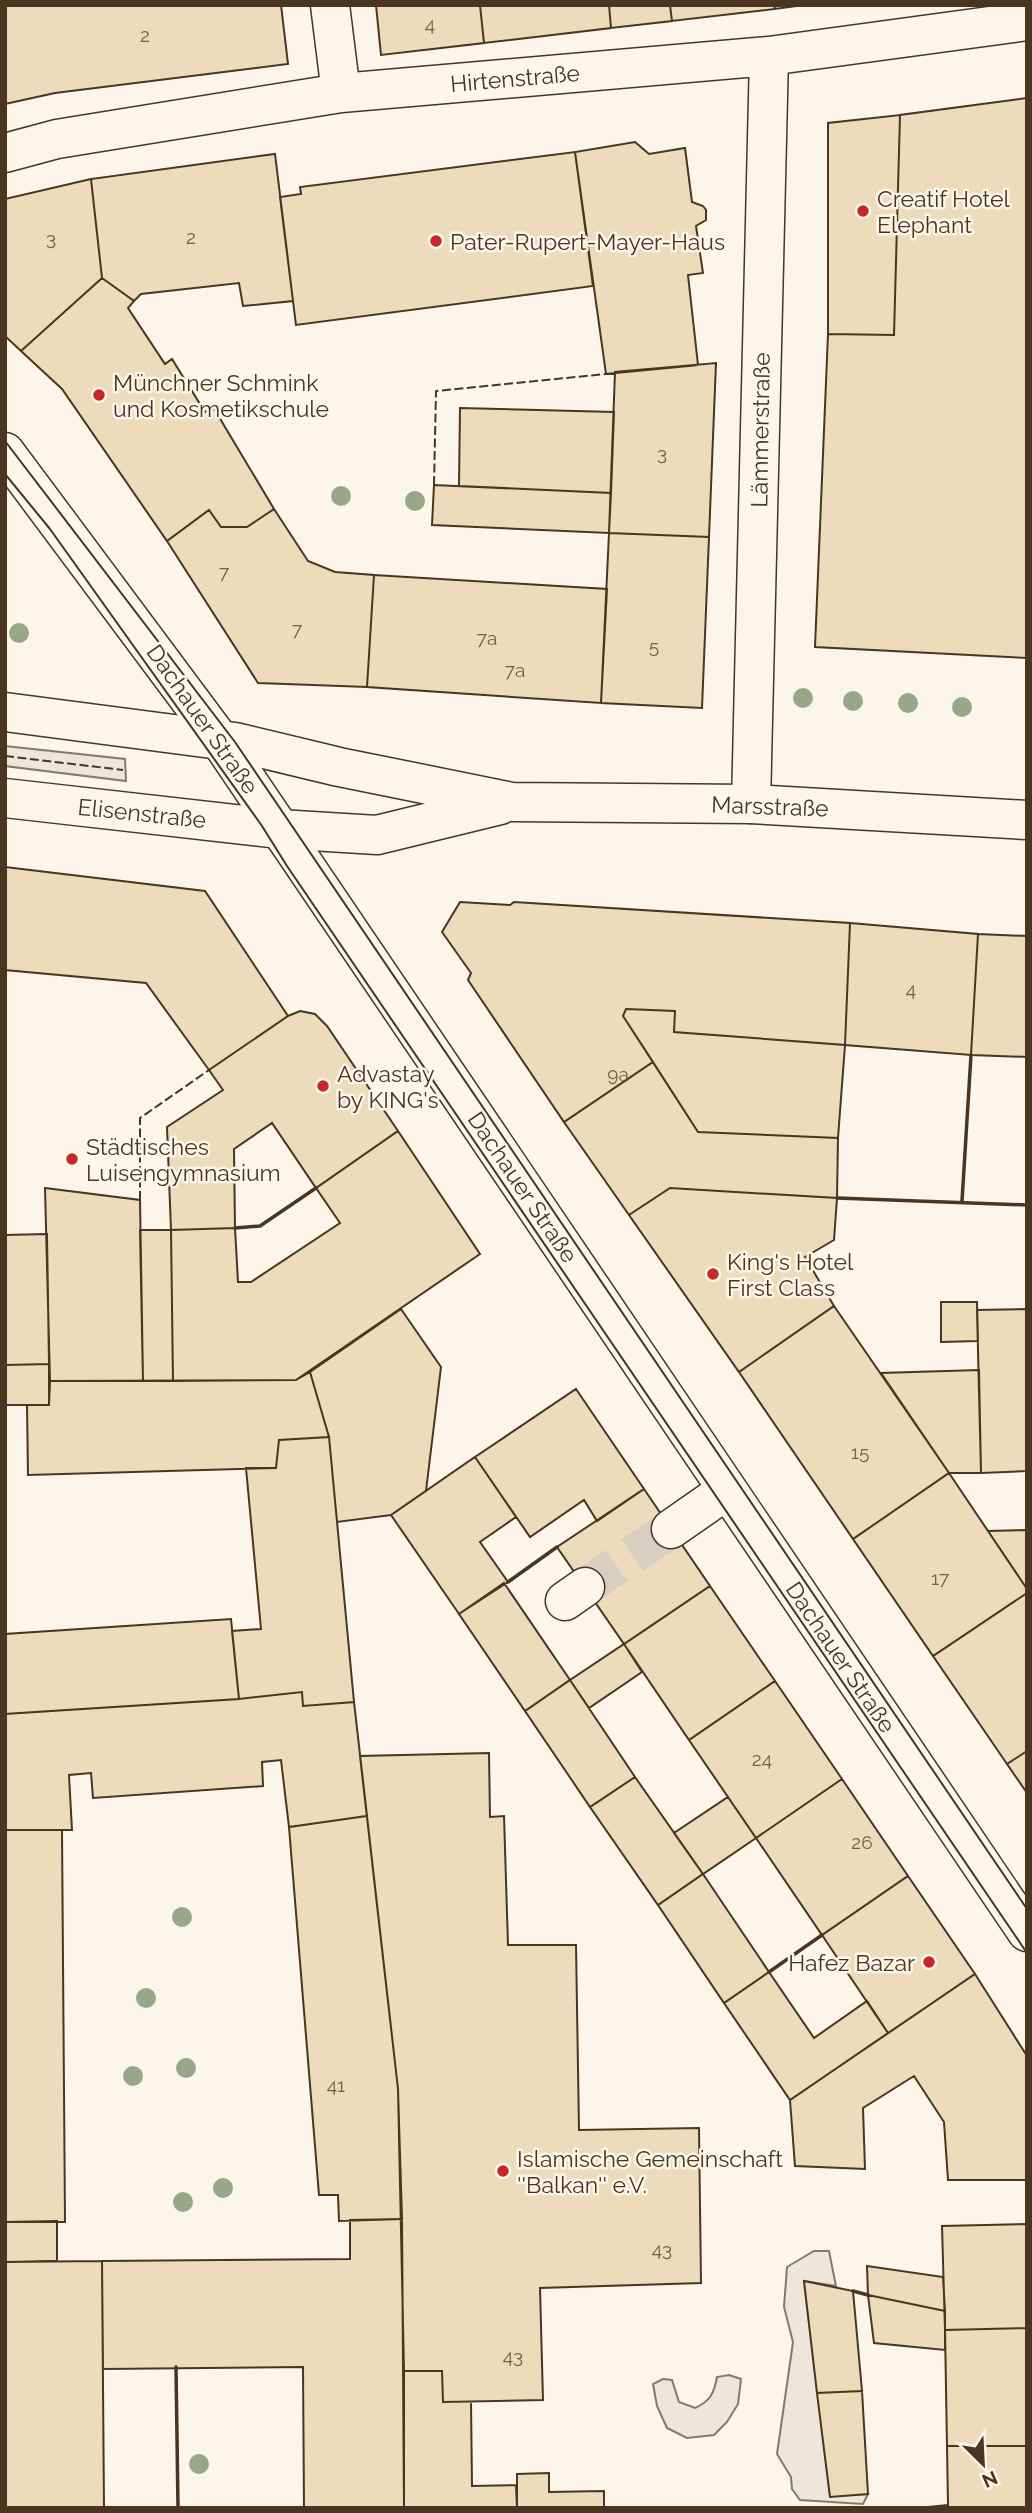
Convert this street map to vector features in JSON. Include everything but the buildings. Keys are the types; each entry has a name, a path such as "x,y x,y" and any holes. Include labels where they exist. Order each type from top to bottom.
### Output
{"street":[{"path":"330,5 341,93"},
{"name":"Hirtenstraße","path":"5,153 57,139 341,93 769,56 1027,21"},
{"name":"Lämmerstraße","path":"751,804 769,56"},
{"name":"Dachauer Straße","path":"5,452 219,739 1027,1932"},
{"path":"5,712 219,739"},
{"name":"Marsstraße","path":"219,739 512,802 751,804 1027,820"},
{"name":"Elisenstraße","path":"5,798 279,828"},
{"name":"Marsstraße","path":"279,828 377,835 512,802"},
{"path":"671,1529 727,1490"}],"shaded area":[{"path":"5,746 125,759 126,781 5,766"},
{"path":"814,2251 829,2251 836,2286 804,2281 830,2496 868,2494 863,2504 800,2500 792,2489 791,2477 777,2454 793,2342 784,2307 787,2267"},
{"path":"729,2375 741,2379 738,2404 727,2422 714,2435 687,2438 667,2428 657,2406 653,2384 663,2379 672,2380 679,2402 695,2408 710,2396 717,2377"}],"tunnel":[{"path":"585,1587 671,1529"}],"tram line":[{"path":"5,441 235,742 1027,1909"},
{"path":"5,474 50,529 262,826 1027,1953"}],"fence":[{"path":"434,485 436,391 606,374"},
{"path":"5,756 123,770"},
{"path":"140,1200 140,1118 209,1070"}],"wall":[{"path":"962,1201 971,1055"},
{"path":"235,1228 260,1226 316,1188"},
{"path":"837,1198 1027,1205"},
{"path":"508,1582 557,1547"},
{"path":"769,1972 822,1935"},
{"path":"853,2291 868,2295"},
{"path":"176,2367 178,2508"}],"place":[{"name":"Creatif Hotel Elephant","path":"863,211"},
{"name":"Pater-Rupert-Mayer-Haus","path":"436,241"},
{"name":"Münchner Schmink und Kosmetikschule","path":"99,395"},
{"name":"Advastay by KING's","path":"323,1086"},
{"name":"Städtisches Luisengymnasium","path":"72,1159"},
{"name":"King's Hotel First Class","path":"713,1274"},
{"name":"Hafez Bazar","path":"929,1962"},
{"name":"Islamische Gemeinschaft ''Balkan'' e.V.","path":"503,2171"}]}
